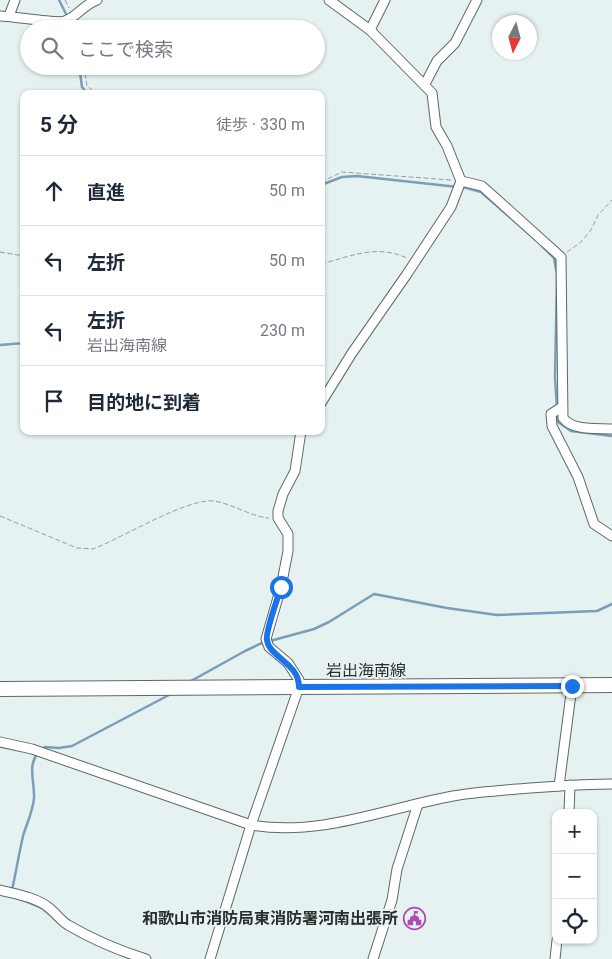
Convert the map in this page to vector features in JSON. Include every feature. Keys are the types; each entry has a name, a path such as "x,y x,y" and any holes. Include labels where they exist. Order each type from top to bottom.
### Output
{"main road":[{"name":"岩出海南線","path":"0,690 612,685"}],"street":[{"path":"4,16 16,0"},
{"path":"68,20 88,3 97,0"},
{"path":"325,397 352,353 451,207 461,181 436,127 432,93 370,30 329,0"},
{"path":"370,30 385,0"},
{"path":"425,84 437,61 455,43 477,0"},
{"path":"4,16 43,20"},
{"path":"461,181 482,186 561,257 563,418 568,424 576,427 612,429"},
{"path":"562,407 551,414 552,426 578,477 594,524 612,536"},
{"path":"210,959 251,825 299,687 299,680 288,663 269,648 266,639 281,587 288,551 288,534 278,518 278,511 283,494 295,471 300,435"},
{"path":"559,786 572,686"},
{"path":"0,742 32,749 251,825 268,828 362,819 453,796 570,785 612,784"},
{"path":"569,809 570,785"},
{"path":"373,959 392,900 397,869 418,804"},
{"path":"0,890 39,902 48,907 69,925 112,946 146,959"},
{"path":"555,959 557,944"}],"path":[{"path":"85,75 87,86 92,90"},
{"path":"325,180 342,172 461,181"},
{"path":"561,257 580,243 591,230 598,216 612,200"},
{"path":"325,263 371,250 397,253 415,261"},
{"path":"0,252 20,255"},
{"path":"0,516 77,548 93,549 194,503 212,501 231,505 266,518 278,518"}],"waterway":[{"path":"59,0 67,16"},
{"path":"80,75 82,87 85,90"},
{"path":"325,183 342,177 357,176 467,188 481,192 536,240"},
{"path":"542,246 554,258 557,274 555,378 557,408"},
{"path":"0,345 20,343"},
{"path":"557,413 558,422 571,431 612,436"},
{"path":"270,641 314,629 329,622 374,594 447,608 497,615 597,611 612,604"},
{"path":"191,681 264,642"},
{"path":"42,749 45,747 59,748 72,746 169,695"},
{"path":"12,890 23,836 33,803 32,769 38,753"},
{"path":"23,900 42,908 56,920"},
{"path":"122,955 133,959"}],"place":[{"name":"和歌山市消防局東消防署河南出張所","path":"414,918"}],"route":[{"path":"281,587 266,639 269,648 288,663 299,680 299,687 572,686"}]}
